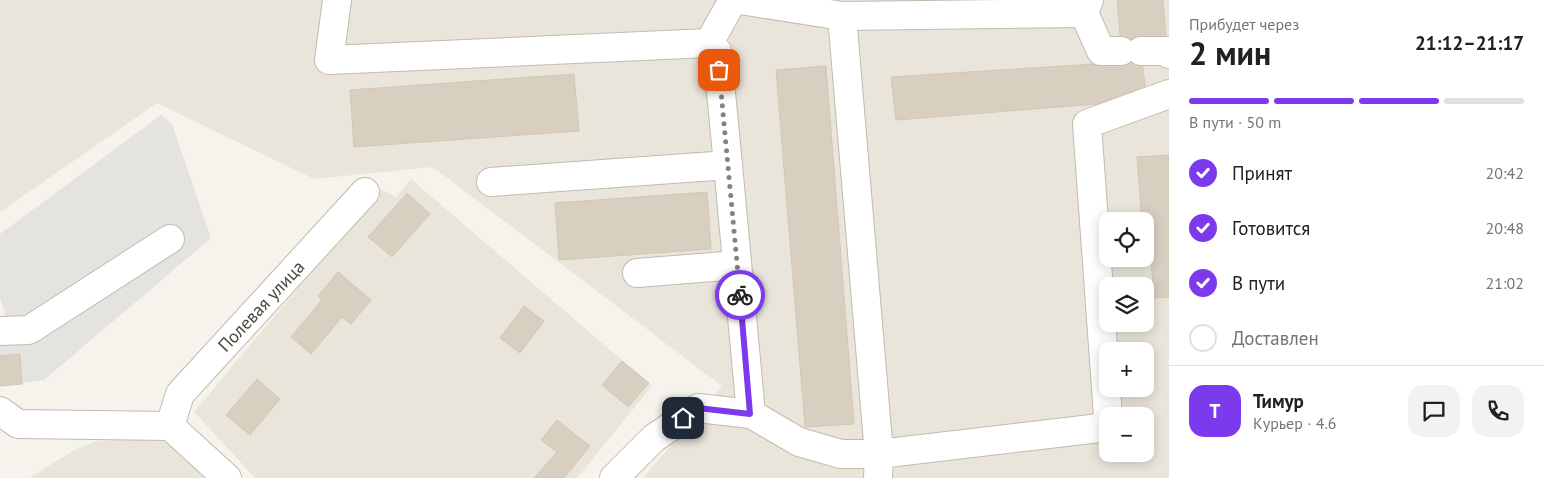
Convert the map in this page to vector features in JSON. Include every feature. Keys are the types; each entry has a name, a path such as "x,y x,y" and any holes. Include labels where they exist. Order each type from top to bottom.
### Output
{"street":[{"path":"337,0 329,60 709,43"},
{"path":"709,43 733,0"},
{"path":"740,0 842,16 1086,6 1101,51 1169,51 1169,54"},
{"path":"842,16 879,466"},
{"path":"709,43 717,52 750,414"},
{"path":"1107,407 1087,124 1169,94"},
{"path":"490,182 728,165"},
{"name":"Полевая улица","path":"170,426 180,394 365,192"},
{"path":"0,331 29,330 170,240"},
{"path":"637,273 737,265"},
{"path":"614,478 654,438 698,408 750,414 800,442 879,466 1099,429"},
{"path":"0,411 18,424 170,426 227,478"}],"shaded area":[{"path":"0,0 1169,0 1169,478 643,478 722,386 433,167 314,179 157,103 0,212"},
{"path":"161,115 172,124 211,238 44,380 0,386 0,333 4,329 5,312 0,298 0,234"},
{"path":"411,179 652,386 577,478 255,478 194,412 381,189 396,197"},
{"path":"167,437 212,478 29,478 76,449 97,441"}],"building":[{"path":"1117,0 1163,0 1166,35 1141,35 1131,40 1120,35"},
{"path":"1131,62 1143,67 1145,86 1097,104 896,120 891,77 1093,64 1101,67 1121,67"},
{"path":"826,66 854,424 805,427 776,70"},
{"path":"574,74 579,131 354,147 350,90"},
{"path":"1169,155 1169,297 1154,298 1154,277 1152,277 1152,267 1154,267 1154,212 1141,212 1137,157"},
{"path":"707,192 711,249 559,260 555,203"},
{"path":"407,193 430,214 392,257 368,237"},
{"path":"338,272 371,300 351,324 342,317 311,354 291,337 322,300 318,296"},
{"path":"524,306 544,321 520,353 500,338"},
{"path":"20,354 22,384 0,386 0,356"},
{"path":"622,361 649,383 628,407 602,385"},
{"path":"257,379 280,399 250,435 226,415"},
{"path":"557,420 590,446 564,478 534,478 557,452 541,440"}],"way so far":[{"path":"719,70 740,295"}],"route":[{"path":"683,418 698,408 750,414 740,295"}]}
